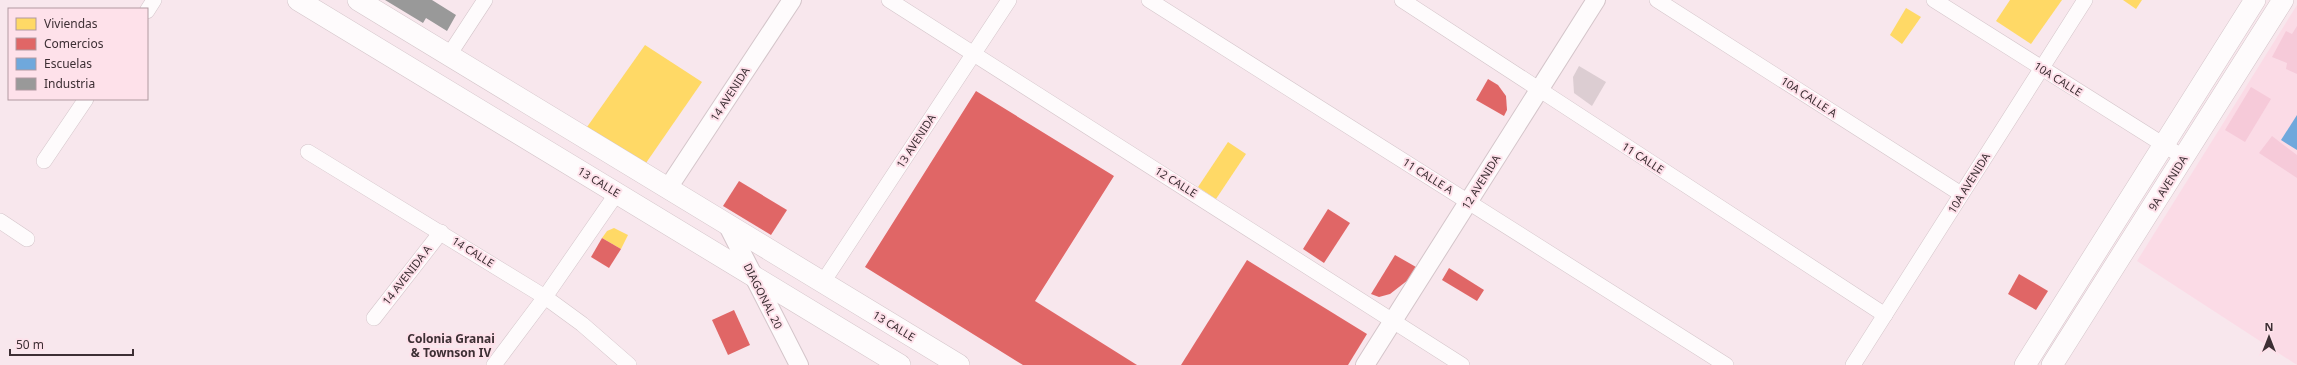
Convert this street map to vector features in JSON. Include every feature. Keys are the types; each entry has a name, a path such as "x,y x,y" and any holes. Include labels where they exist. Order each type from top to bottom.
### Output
{"main road":[{"name":"13 CALLE","path":"358,0 959,365"},
{"name":"9A AVENIDA","path":"2025,365 2118,221 2255,0"},
{"name":"9A AVENIDA","path":"2052,365 2283,0"},
{"name":"13 CALLE","path":"305,3 900,365"},
{"path":"2118,221 2136,234"}],"street":[{"path":"148,9 154,0"},
{"path":"449,56 485,0"},
{"name":"14 AVENIDA","path":"668,188 792,0"},
{"name":"12 CALLE","path":"889,0 1394,320 1462,365"},
{"name":"13 AVENIDA","path":"823,282 1010,0"},
{"name":"11 CALLE A","path":"1149,0 1726,365"},
{"name":"11 CALLE","path":"1402,0 1885,314"},
{"name":"12 AVENIDA","path":"1366,365 1596,0"},
{"name":"10A CALLE A","path":"1657,0 1961,194"},
{"name":"10A CALLE","path":"1934,0 2184,158"},
{"name":"10A AVENIDA","path":"1853,365 2085,0"},
{"path":"44,161 85,100"},
{"name":"14 CALLE","path":"308,152 546,297 582,324 629,365"},
{"path":"494,365 546,297 617,193"},
{"path":"0,221 27,239"},
{"name":"DIAGONAL 20","path":"728,226 798,365"},
{"name":"14 AVENIDA A","path":"374,318 441,232"},
{"name":"DIAGONAL 20","path":"734,264 786,365"}],"shaded area":[{"path":"2297,5 2297,365 2137,261"},
{"path":"2297,26 2297,74 2286,69 2287,63 2272,57 2286,31 2292,34"},
{"path":"2251,87 2271,99 2245,142 2225,130"},
{"path":"2272,136 2297,155 2297,178 2259,153"}],"building: Viviendas":[{"path":"2010,0 2062,0 2031,44 1996,21"},
{"path":"2123,0 2142,0 2136,9"},
{"path":"1906,8 1921,17 1902,44 1890,35"},
{"path":"645,45 702,82 646,163 587,127"},
{"path":"1228,142 1246,154 1216,199 1198,187"},
{"path":"614,228 628,235 621,249 602,238 607,231"}],"building: Comercios":[{"path":"1488,79 1498,85 1506,96 1507,110 1504,116 1476,100"},
{"path":"976,91 1114,176 1035,301 1137,365 1023,365 865,267"},
{"path":"739,181 787,210 771,235 723,206"},
{"path":"1328,209 1350,223 1324,263 1303,249"},
{"path":"602,238 621,249 609,268 591,257"},
{"path":"1395,255 1416,267 1408,280 1390,294 1379,297 1371,294"},
{"path":"1247,260 1367,334 1348,365 1181,365"},
{"path":"1449,268 1484,290 1477,301 1442,280"},
{"path":"2019,274 2048,291 2036,310 2008,294"},
{"path":"734,310 750,345 728,355 712,320"}],"building: Escuelas":[{"path":"2297,115 2297,150 2281,140"}],"building: Industria":[{"path":"385,0 432,0 456,15 447,31 426,18 423,23"}],"building: Otros":[{"path":"1579,66 1606,82 1592,106 1574,93 1573,77"}],"district":[{"name":"Colonia Granai & Townson IV","path":"451,346"}]}
